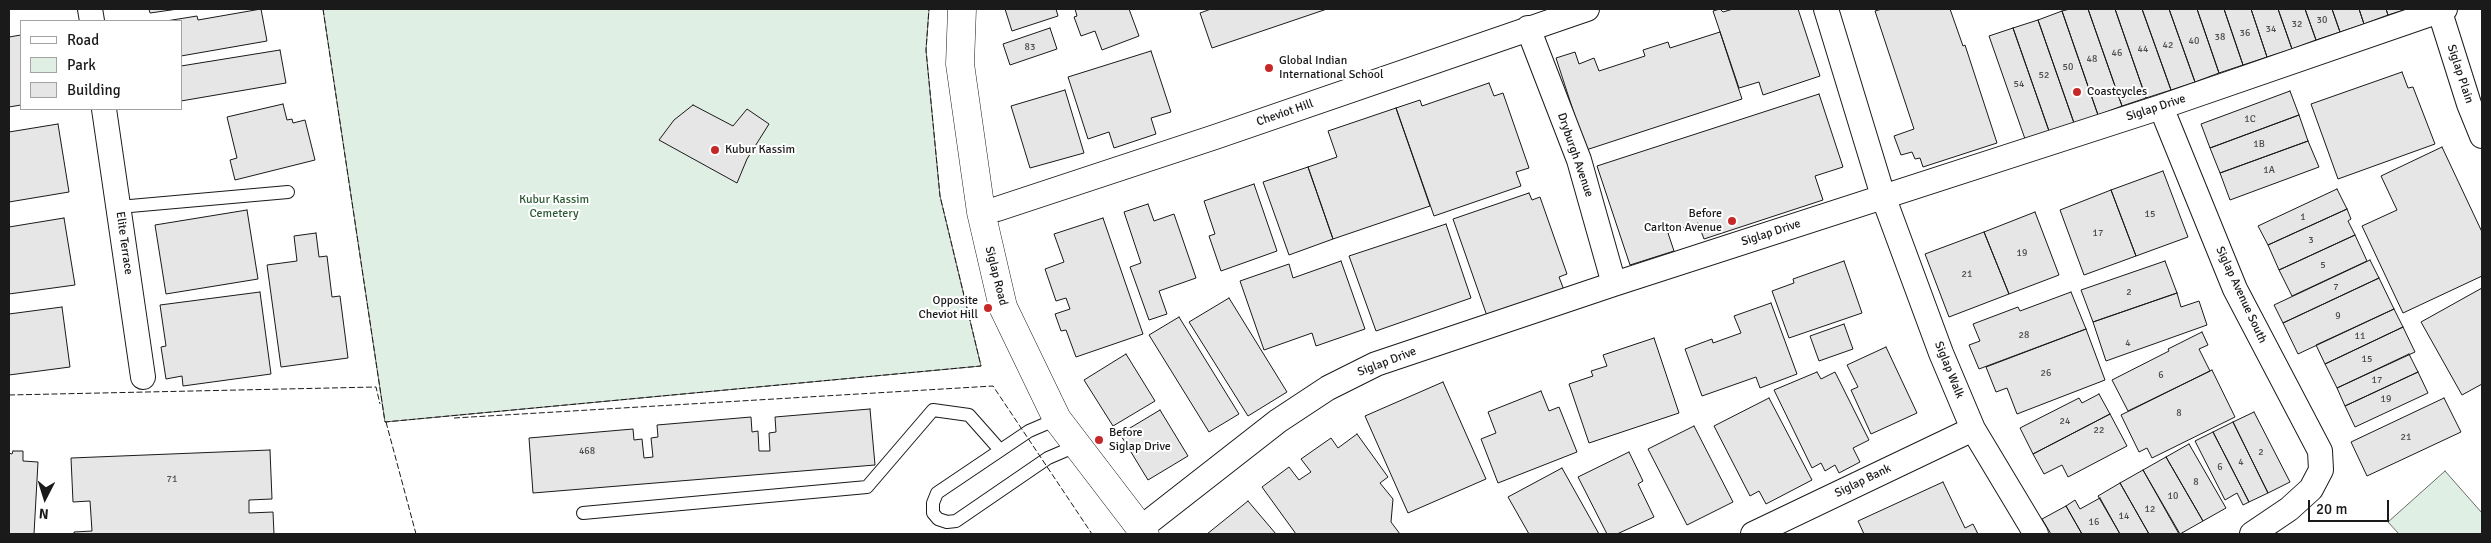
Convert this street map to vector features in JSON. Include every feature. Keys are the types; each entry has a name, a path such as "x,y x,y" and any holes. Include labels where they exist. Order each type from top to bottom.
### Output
{"main road":[{"name":"Siglap Road","path":"962,9 960,64 980,212 1003,307 1057,419 1146,534"}],"street":[{"name":"Cheviot Hill","path":"980,212 1215,137 1587,9"},
{"name":"Siglap Walk","path":"1826,9 1883,196 1941,353 1973,429 2036,534"},
{"name":"Siglap Drive","path":"1146,534 1141,528 1278,421 1328,388 1376,364 1614,284 2161,106 2442,9"},
{"name":"Siglap Plain","path":"2442,9 2469,104 2482,136"},
{"name":"Dryburgh Avenue","path":"1528,28 1579,160 1614,284"},
{"name":"Siglap Avenue South","path":"2161,106 2235,289 2316,442 2321,461 2317,480 2295,504 2252,534"},
{"name":"Elite Terrace","path":"104,110 143,377"},
{"name":"Siglap Bank","path":"1753,534 1973,429"}],"lane":[{"path":"119,207 288,192"},
{"path":"583,513 867,487 933,410 969,415 1000,450"},
{"path":"1057,419 1028,431 937,494 933,503 934,513 938,519 947,522 956,521 1048,458 1076,446"}],"green space":[{"name":"Kubur Kassim Cemetery","path":"323,9 929,9 926,50 940,196 981,366 385,422"},
{"path":"2445,471 2482,513 2482,534 2399,534 2388,522"}],"building":[{"path":"149,9 178,9 150,13"},
{"path":"261,9 267,41 182,56 182,20 172,20 197,16 198,20"},
{"path":"1005,9 1056,9 1058,16 1012,31"},
{"path":"1075,9 1129,9 1139,36 1102,50 1095,31 1081,36 1074,17 1077,16"},
{"path":"1211,9 1327,9 1212,48 1200,13"},
{"path":"1720,9 1723,12 1733,9 1798,9 1820,76 1763,95 1759,82 1739,88 1713,11"},
{"path":"1882,9 1950,9 1963,46 1965,45 1997,143 1923,167 1920,158 1915,159 1912,152 1901,155 1894,136 1914,129 1875,11"},
{"path":"2088,9 2122,106 2098,115 2062,11"},
{"path":"2088,9 2115,9 2146,98 2122,106"},
{"path":"2115,9 2142,9 2171,90 2146,98"},
{"path":"2142,9 2169,9 2195,82 2171,90"},
{"path":"2169,9 2197,9 2219,73 2195,82"},
{"path":"2197,9 2224,9 2243,65 2219,73"},
{"path":"2224,9 2251,9 2267,57 2243,65"},
{"path":"2251,9 2278,9 2292,49 2267,57"},
{"path":"2278,9 2305,9 2316,40 2292,49"},
{"path":"2305,9 2332,9 2340,32 2316,40"},
{"path":"2332,9 2359,9 2364,24 2340,32"},
{"path":"2359,9 2386,9 2388,15 2364,24"},
{"path":"2386,9 2407,9 2388,15"},
{"path":"2062,11 2098,115 2074,123 2038,20"},
{"path":"2038,20 2074,123 2049,131 2013,28"},
{"path":"1050,28 1057,49 1010,65 1003,44"},
{"path":"2013,28 2049,131 2025,139 1989,36"},
{"path":"1720,32 1742,99 1586,150 1556,58 1575,52 1579,64 1594,58 1599,71 1645,56 1643,50 1668,42 1670,48"},
{"path":"20,35 20,105 9,107 9,37"},
{"path":"280,50 286,83 182,101 182,66"},
{"path":"1151,51 1171,112 1151,118 1156,134 1114,148 1109,132 1088,139 1068,77"},
{"path":"2402,72 2408,88 2413,87 2435,144 2338,179 2311,104"},
{"path":"1489,83 1494,96 1503,93 1529,168 1516,172 1521,186 1434,216 1396,108 1420,100 1422,106"},
{"path":"1065,90 1084,153 1030,168 1011,106"},
{"path":"2290,91 2299,115 2210,148 2201,124"},
{"path":"1819,94 1843,167 1815,176 1823,200 1704,239 1698,223 1668,233 1674,251 1630,265 1597,166"},
{"path":"283,104 287,120 292,119 293,123 305,120 315,160 235,180 230,160 237,158 227,117"},
{"name":"Kubur Kassim","path":"693,105 733,126 747,109 769,124 747,159 737,183 659,140 674,120"},
{"path":"1396,108 1430,206 1333,239 1308,167 1337,157 1328,131"},
{"path":"2299,115 2308,141 2220,173 2210,148"},
{"path":"58,124 69,192 9,202 9,132"},
{"path":"2308,141 2319,167 2230,200 2220,173"},
{"path":"2442,147 2482,232 2482,276 2403,313 2362,226 2397,210 2381,176"},
{"path":"1308,167 1333,239 1289,255 1263,182"},
{"path":"2163,171 2188,237 2136,256 2111,190"},
{"path":"1254,184 1277,251 1221,271 1209,236 1215,234 1204,201"},
{"path":"2337,189 2347,209 2268,245 2258,226"},
{"path":"2111,190 2136,256 2084,275 2060,210"},
{"path":"1529,193 1532,200 1540,197 1567,274 1559,277 1564,290 1487,316 1453,219"},
{"path":"1148,204 1154,221 1174,214 1196,278 1159,291 1167,314 1149,320 1130,267 1141,263 1124,212"},
{"path":"2347,209 2351,219 2348,221 2355,235 2279,270 2268,245"},
{"path":"247,210 258,279 166,294 155,225"},
{"path":"2035,212 2059,275 2009,294 1984,232"},
{"path":"64,218 75,285 9,294 9,227"},
{"path":"1103,218 1143,334 1076,357 1066,330 1061,331 1055,314 1070,309 1066,298 1056,301 1045,269 1064,262 1054,234"},
{"path":"1446,224 1471,298 1376,331 1349,256"},
{"path":"1984,232 2009,294 1949,317 1925,254"},
{"path":"316,233 319,257 327,256 332,297 340,296 348,358 281,367 267,265 297,261 294,236"},
{"path":"2355,235 2367,261 2292,296 2279,270"},
{"path":"2370,260 2379,278 2283,323 2274,305"},
{"path":"1341,261 1365,329 1316,346 1312,333 1264,350 1240,281 1289,264 1293,278"},
{"path":"1844,261 1862,313 1789,338 1772,291 1794,283 1793,279"},
{"path":"2165,261 2177,293 2093,322 2081,290"},
{"path":"2379,278 2394,309 2298,354 2283,323"},
{"path":"2482,288 2482,384 2462,395 2421,322"},
{"path":"260,292 271,374 183,386 182,376 166,379 161,347 166,346 160,305"},
{"path":"2071,292 2086,329 1979,369 1969,345 1980,341 1973,324 2018,307 2020,311"},
{"path":"2177,293 2181,307 2199,301 2207,325 2106,361 2093,322"},
{"path":"1229,298 1287,392 1248,416 1189,322"},
{"path":"1771,303 1797,374 1760,388 1756,377 1702,396 1685,349 1712,339 1713,343 1741,333 1734,316"},
{"path":"62,307 70,367 9,375 9,314"},
{"path":"2394,309 2403,327 2325,364 2316,345"},
{"path":"1179,317 1239,414 1209,432 1149,335"},
{"path":"1844,324 1853,349 1819,361 1810,336"},
{"path":"2403,327 2415,352 2337,388 2325,364"},
{"path":"2086,329 2105,380 2017,414 2007,388 1996,392 1986,367"},
{"path":"2202,332 2208,345 2199,349 2210,371 2128,411 2112,380"},
{"path":"1654,338 1679,413 1589,443 1569,384 1593,376 1591,371 1607,366 1603,355"},
{"path":"1886,347 1917,413 1871,434 1851,390 1858,387 1847,365"},
{"path":"1126,354 1155,401 1113,426 1084,380"},
{"path":"2409,354 2418,372 2345,406 2337,388"},
{"path":"2212,370 2235,417 2152,458 2147,448 2139,452 2121,415"},
{"path":"1817,372 1821,379 1835,372 1869,440 1853,448 1860,462 1839,473 1835,465 1825,471 1821,463 1812,468 1774,390"},
{"path":"2418,372 2428,393 2355,427 2345,406"},
{"path":"1443,382 1486,479 1408,513 1365,416"},
{"path":"1541,391 1549,411 1559,407 1577,452 1498,483 1481,439 1496,433 1488,412"},
{"path":"2099,394 2110,414 2033,454 2020,428 2079,398 2082,403"},
{"path":"1769,398 1812,480 1766,504 1759,491 1750,496 1714,426"},
{"path":"2444,398 2461,432 2367,476 2351,442"},
{"path":"870,409 875,465 533,493 529,438 633,429 634,440 642,439 644,458 653,457 651,438 658,437 657,425 751,417 752,432 758,431 759,451 770,451 769,433 776,432 775,417"},
{"path":"1160,410 1188,456 1148,480 1120,434"},
{"path":"2254,412 2290,482 2268,493 2233,422"},
{"path":"2110,414 2127,446 2068,477 2062,465 2044,474 2033,454"},
{"path":"2233,422 2268,493 2249,502 2213,432"},
{"path":"1694,426 1733,502 1687,525 1648,449"},
{"path":"2213,432 2249,502 2243,505 2237,493 2225,500 2195,441"},
{"path":"1357,434 1388,477 1380,483 1393,499 1391,522 1400,534 1296,534 1262,487 1289,467 1299,480 1311,472 1301,459 1331,438 1338,448"},
{"path":"2189,444 2226,508 2203,521 2166,457"},
{"path":"270,450 272,499 249,500 249,513 273,512 274,534 74,534 74,532 92,531 90,501 73,502 71,458"},
{"path":"13,451 23,451 23,461 38,462 34,534 9,534 9,453 12,454"},
{"path":"1629,452 1643,481 1638,484 1654,517 1617,534 1607,534 1578,477"},
{"path":"2166,457 2203,521 2180,534 2143,470"},
{"path":"1562,468 1599,534 1529,534 1508,497"},
{"path":"2143,470 2179,534 2149,534 2120,483"},
{"path":"1943,482 1965,528 1973,524 1978,534 1864,534 1858,521"},
{"path":"2120,483 2149,534 2120,534 2098,496"},
{"path":"2100,498 2120,534 2082,534 2066,506 2075,500 2080,509"},
{"path":"1248,501 1276,534 1207,534"},
{"path":"2066,506 2082,534 2051,534 2042,519"}],"fence":[{"path":"323,9 385,422 981,366 940,196 926,50 929,9"},
{"path":"454,418 993,386 1092,534"},
{"path":"9,395 376,387 380,404"},
{"path":"386,422 416,534"}],"place":[{"name":"Global Indian International School","path":"1269,68"},
{"name":"Coastcycles","path":"2077,92"},
{"name":"Kubur Kassim","path":"715,150"},
{"name":"Before Carlton Avenue","path":"1732,221"},
{"name":"Opposite Cheviot Hill","path":"988,308"},
{"name":"Before Siglap Drive","path":"1099,440"}]}
